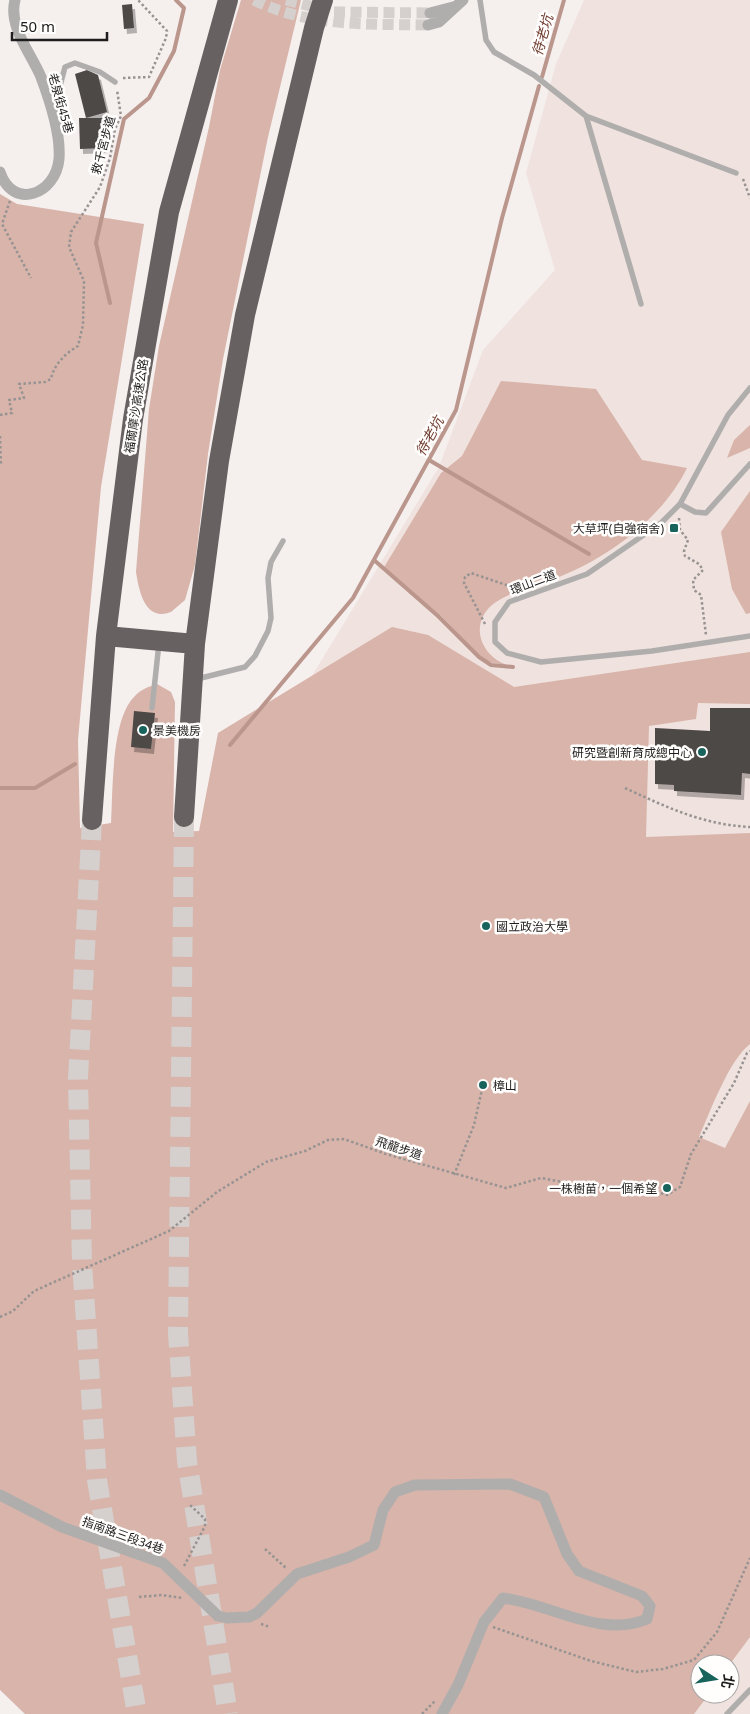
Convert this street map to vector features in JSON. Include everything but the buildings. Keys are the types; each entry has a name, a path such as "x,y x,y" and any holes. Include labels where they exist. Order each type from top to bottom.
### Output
{"highway":[{"path":"209,65 205,34 214,0"},
{"name":"福爾摩沙高速公路","path":"92,820 106,636 133,419 169,212 228,0"},
{"path":"184,818 195,644 219,461 246,315 312,37 323,0"},
{"path":"106,636 195,644"}],"street":[{"name":"老泉街45巷","path":"12,192 23,194 38,192 49,184 59,160 58,137 41,77 24,44 12,11 15,0"},
{"path":"430,13 460,3"},
{"path":"428,25 439,22 460,3"},
{"path":"0,172 4,183 12,192"},
{"name":"指南路三段34巷","path":"0,1495 62,1527 163,1563 178,1576 193,1594 218,1616 228,1618 249,1617 257,1613 292,1577 350,1557 374,1545 383,1510 395,1492 415,1485 510,1484 544,1497 566,1554 579,1571 642,1596 650,1606 647,1619 631,1626 588,1621 523,1600 503,1598 484,1622 458,1685 442,1714"}],"lane":[{"path":"480,0 486,40 494,52 534,75 586,116 736,173"},
{"path":"52,116 65,67 75,63 100,72 115,82"},
{"path":"586,116 641,304"},
{"name":"環山二道","path":"495,642 495,622 509,602 594,570 662,523 680,504 728,415 750,388"},
{"path":"680,504 695,512 706,513 750,464"},
{"path":"192,680 245,667 255,656 268,631 271,618 268,578 271,562 282,541"},
{"path":"495,642 507,653 541,662 750,636"},
{"path":"152,708 159,641"},
{"path":"727,1714 750,1690"}],"path":[{"path":"115,82 121,78 149,77 168,31 138,0"},
{"name":"救千宮步道","path":"0,415 12,413 9,400 24,398 20,384 45,382 51,378 52,370 63,358 78,346 83,325 84,281 69,247 70,232 100,187 110,158 115,129 121,116 115,82"},
{"path":"736,173 746,185 750,198"},
{"path":"12,192 8,212 2,224 31,278"},
{"path":"0,436 1,466"},
{"path":"680,504 680,530 688,540 684,551 685,556 699,564 703,570 693,580 694,590 701,595 707,642"},
{"path":"495,642 464,583 465,577 471,573 477,574 532,594"},
{"path":"625,788 693,818 750,827"},
{"name":"飛龍步道","path":"0,1317 13,1311 34,1291 169,1231 217,1192 266,1162 305,1151 328,1140 344,1138 386,1154 454,1175 506,1188 541,1178 590,1187 639,1186 667,1195 680,1187 691,1154 734,1083 747,1053 750,1051"},
{"path":"454,1175 474,1124 483,1085"},
{"path":"178,1576 205,1526 205,1519 190,1505"},
{"path":"265,1549 285,1569 288,1566 291,1569 288,1572 292,1577"},
{"path":"484,1622 591,1661 636,1672 663,1669 694,1660 717,1632 750,1558"},
{"path":"139,1597 162,1595 183,1598 193,1594"},
{"path":"422,1714 438,1698"}],"shaded area":[{"path":"241,0 301,0 268,137 223,359 208,454 195,565 185,600 171,612 162,614 155,613 145,603 139,588 136,572 149,409 159,346 209,127 220,70"},
{"name":"國立政治大學","path":"584,0 750,0 750,1714 331,1714 0,822 125,1063 287,717 439,467 483,350 555,270 526,173 556,64"},
{"name":"國立政治大學","path":"0,194 17,204 144,224 101,487 78,740 80,828 111,823 113,776 121,722 126,708 134,697 142,690 157,684 171,692 175,702 173,832 199,831 218,733 392,627 428,635 514,687 750,652 750,704 698,703 696,719 649,726 646,837 750,833 750,1044 742,1052 728,1074 699,1137 725,1148 750,1101 750,1637 737,1654 690,1654 690,1704 702,1704 694,1714 25,1714 0,1690"},
{"path":"501,381 596,389 642,460 687,468 664,503 649,519 616,546 578,568 559,577 516,592 492,605 485,613 481,622 481,639 490,655 507,665 488,662 480,656 442,617 383,569 441,473 462,456"},
{"path":"750,425 750,448 727,458 734,440"},
{"path":"750,491 750,613 746,614 732,589 721,532"}],"waterway":[{"path":"110,303 96,243 124,119 149,98 174,51 184,8 176,0"},
{"name":"待老坑","path":"542,77 564,0"},
{"name":"待老坑","path":"230,745 353,598 456,410 502,218 539,86"},
{"path":"429,460 589,554"},
{"path":"374,560 438,616 479,657 491,665 513,667"},
{"name":"待老坑","path":"0,788 35,788 75,764"}],"tunnel":[{"path":"254,0 275,9 317,20 361,24 428,25"},
{"path":"286,0 334,12 430,13"},
{"path":"184,817 178,1333 187,1461 228,1714"},
{"path":"92,820 78,1078 82,1264 97,1480 137,1714"}],"place":[{"name":"大草坪(自強宿舍)","path":"674,528"},
{"name":"景美機房","path":"143,730"},
{"name":"研究暨創新育成總中心","path":"702,752"},
{"name":"國立政治大學","path":"486,926"},
{"name":"樟山","path":"483,1085"},
{"name":"一株樹苗，一個希望","path":"667,1188"}]}
